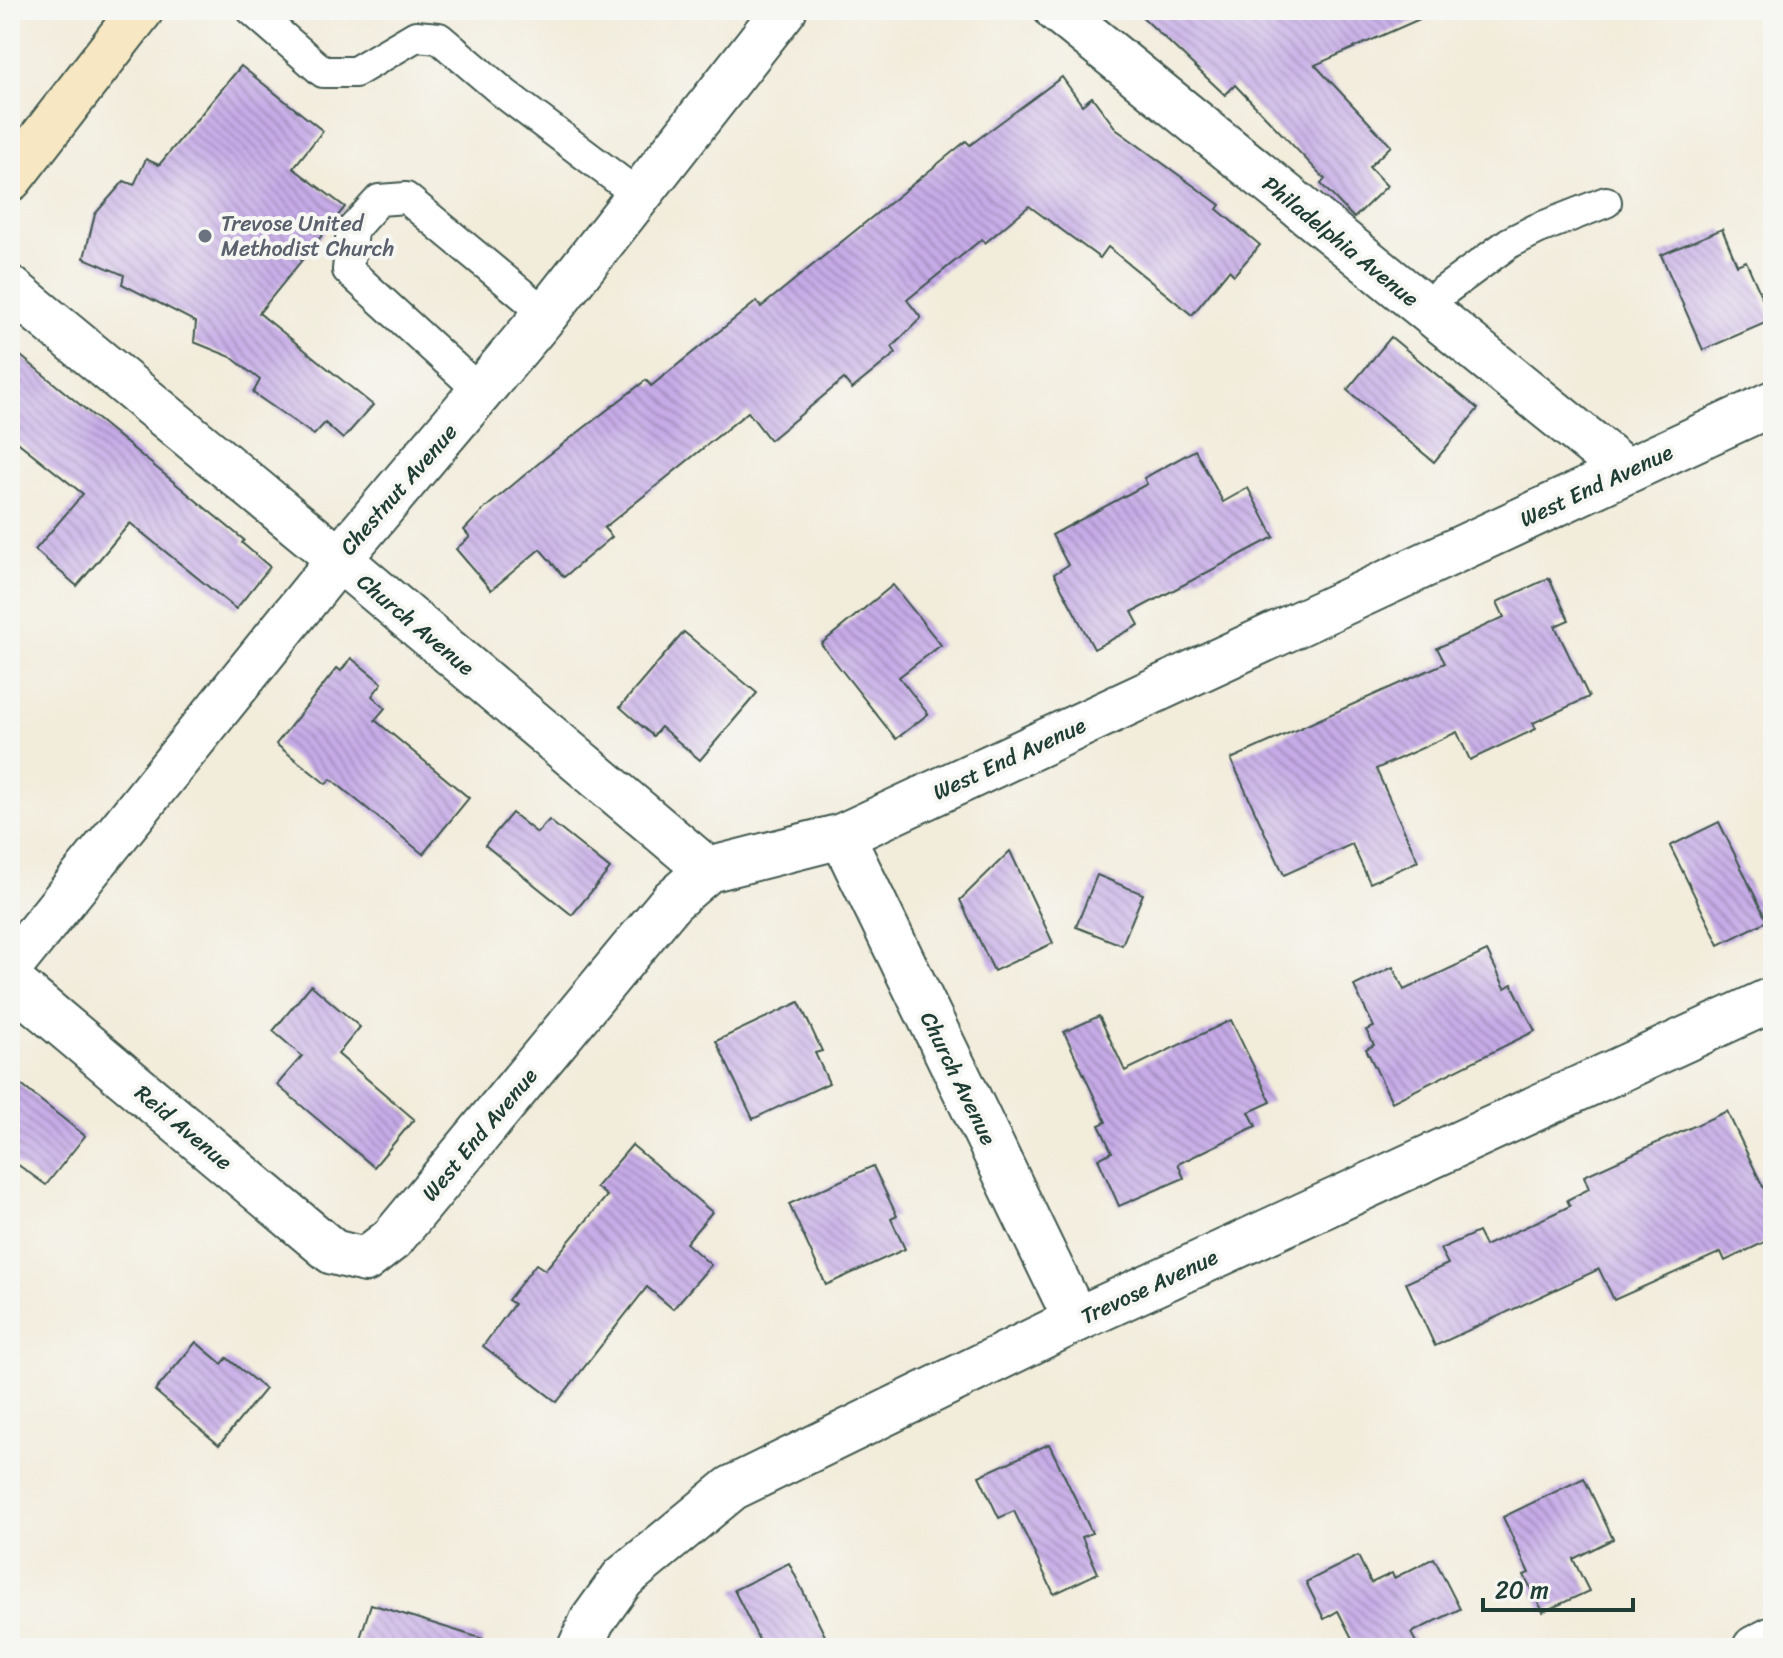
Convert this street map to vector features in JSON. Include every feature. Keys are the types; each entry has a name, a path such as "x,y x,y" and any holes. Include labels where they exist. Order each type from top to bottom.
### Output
{"street":[{"path":"10,179 141,10"},
{"name":"Chestnut Avenue","path":"10,967 339,559 546,314 784,10"},
{"name":"Philadelphia Avenue","path":"1057,10 1626,471"},
{"name":"Church Avenue","path":"10,288 339,559 708,870"},
{"name":"West End Avenue","path":"365,1260 392,1239 672,901 708,870 842,836 1626,471 1770,412"},
{"name":"Church Avenue","path":"842,836 1076,1320"},
{"name":"Reid Avenue","path":"10,981 333,1252 365,1260"},
{"name":"Trevose Avenue","path":"580,1648 592,1621 623,1578 732,1488 1076,1320 1773,999"},
{"path":"1755,1648 1773,1639"}],"lane":[{"path":"252,10 323,72 355,72 416,36 439,38 505,94 637,194"},
{"path":"481,392 348,270 352,230 379,200 406,198 546,314"},
{"path":"1422,307 1509,243 1606,202"}],"building":[{"path":"1135,10 1440,10 1315,65 1391,146 1369,167 1387,186 1354,218 1321,184 1325,179 1235,85 1225,95"},
{"name":"Trevose United Methodist Church","path":"241,66 323,131 293,168 345,207 259,313 373,405 343,439 325,423 314,435 253,393 260,380 231,357 194,342 196,322 122,284 124,275 84,258 95,214 124,181 134,185 146,159 159,165"},
{"path":"1062,77 1082,105 1092,97 1117,130 1220,205 1217,209 1260,245 1234,275 1229,270 1192,315 1108,247 1100,258 1029,206 985,243 982,239 907,300 921,318 892,347 896,353 852,389 844,379 770,440 748,412 604,528 612,537 564,577 540,549 491,590 456,549 470,537 464,530 484,509 545,458 646,380 651,386 757,301 761,307 966,141 970,145"},
{"path":"1722,229 1737,265 1746,261 1772,320 1703,350 1661,255"},
{"path":"1391,337 1478,409 1434,462 1347,390"},
{"path":"10,347 244,540 242,543 270,567 236,609 130,523 77,586 35,550 83,494 10,436"},
{"path":"1195,450 1223,502 1248,488 1274,537 1132,612 1139,625 1094,649 1054,574 1068,565 1052,535 1147,484 1144,478"},
{"path":"1549,578 1569,620 1555,626 1589,697 1533,723 1536,729 1470,760 1457,732 1376,769 1418,861 1370,883 1352,844 1284,875 1231,759 1445,663 1437,648 1504,617 1497,602"},
{"path":"893,585 941,645 899,677 928,714 896,739 821,644"},
{"path":"684,632 757,693 700,760 661,727 653,736 620,707"},
{"path":"351,658 382,683 372,696 385,708 375,720 469,798 423,854 331,779 326,784 276,744 337,668 341,671"},
{"path":"512,813 537,833 549,820 610,869 572,915 485,845"},
{"path":"1719,822 1767,921 1719,945 1670,846"},
{"path":"1010,851 1053,943 994,971 960,900"},
{"path":"1097,875 1143,894 1122,945 1076,927"},
{"path":"1487,951 1505,988 1512,984 1535,1031 1392,1102 1366,1049 1374,1045 1366,1030 1374,1027 1354,986 1393,967 1404,990"},
{"path":"311,985 360,1027 338,1054 414,1119 374,1167 277,1085 302,1056 273,1031"},
{"path":"799,1002 822,1051 815,1053 829,1083 753,1119 716,1041"},
{"path":"1099,1016 1125,1071 1231,1020 1271,1102 1249,1112 1256,1126 1178,1164 1184,1178 1119,1206 1098,1159 1112,1152 1099,1125 1106,1122 1064,1032"},
{"path":"10,1076 85,1136 46,1185 10,1159"},
{"path":"1727,1111 1773,1208 1773,1238 1725,1261 1721,1252 1614,1300 1599,1269 1435,1346 1406,1283 1448,1264 1440,1249 1478,1232 1485,1246 1570,1206 1567,1200 1589,1189 1584,1176"},
{"path":"632,1145 712,1212 686,1243 711,1265 673,1309 647,1287 557,1402 483,1346 514,1304 508,1300 536,1264 545,1270 607,1196 596,1187"},
{"path":"873,1166 897,1216 891,1219 905,1249 826,1285 789,1204"},
{"path":"196,1342 222,1364 227,1358 265,1389 219,1445 155,1391"},
{"path":"1049,1444 1092,1533 1082,1537 1098,1573 1054,1594 1014,1511 999,1518 979,1476"},
{"path":"1584,1478 1613,1539 1573,1559 1589,1591 1543,1612 1524,1575 1529,1573 1503,1517"},
{"path":"1358,1556 1371,1583 1392,1573 1394,1578 1434,1558 1460,1609 1411,1633 1419,1648 1357,1648 1338,1611 1324,1619 1306,1582"},
{"path":"789,1563 831,1648 763,1648 734,1590"},
{"path":"371,1604 483,1639 481,1648 357,1648"}],"place":[{"name":"Trevose United Methodist Church","path":"205,236"}]}
